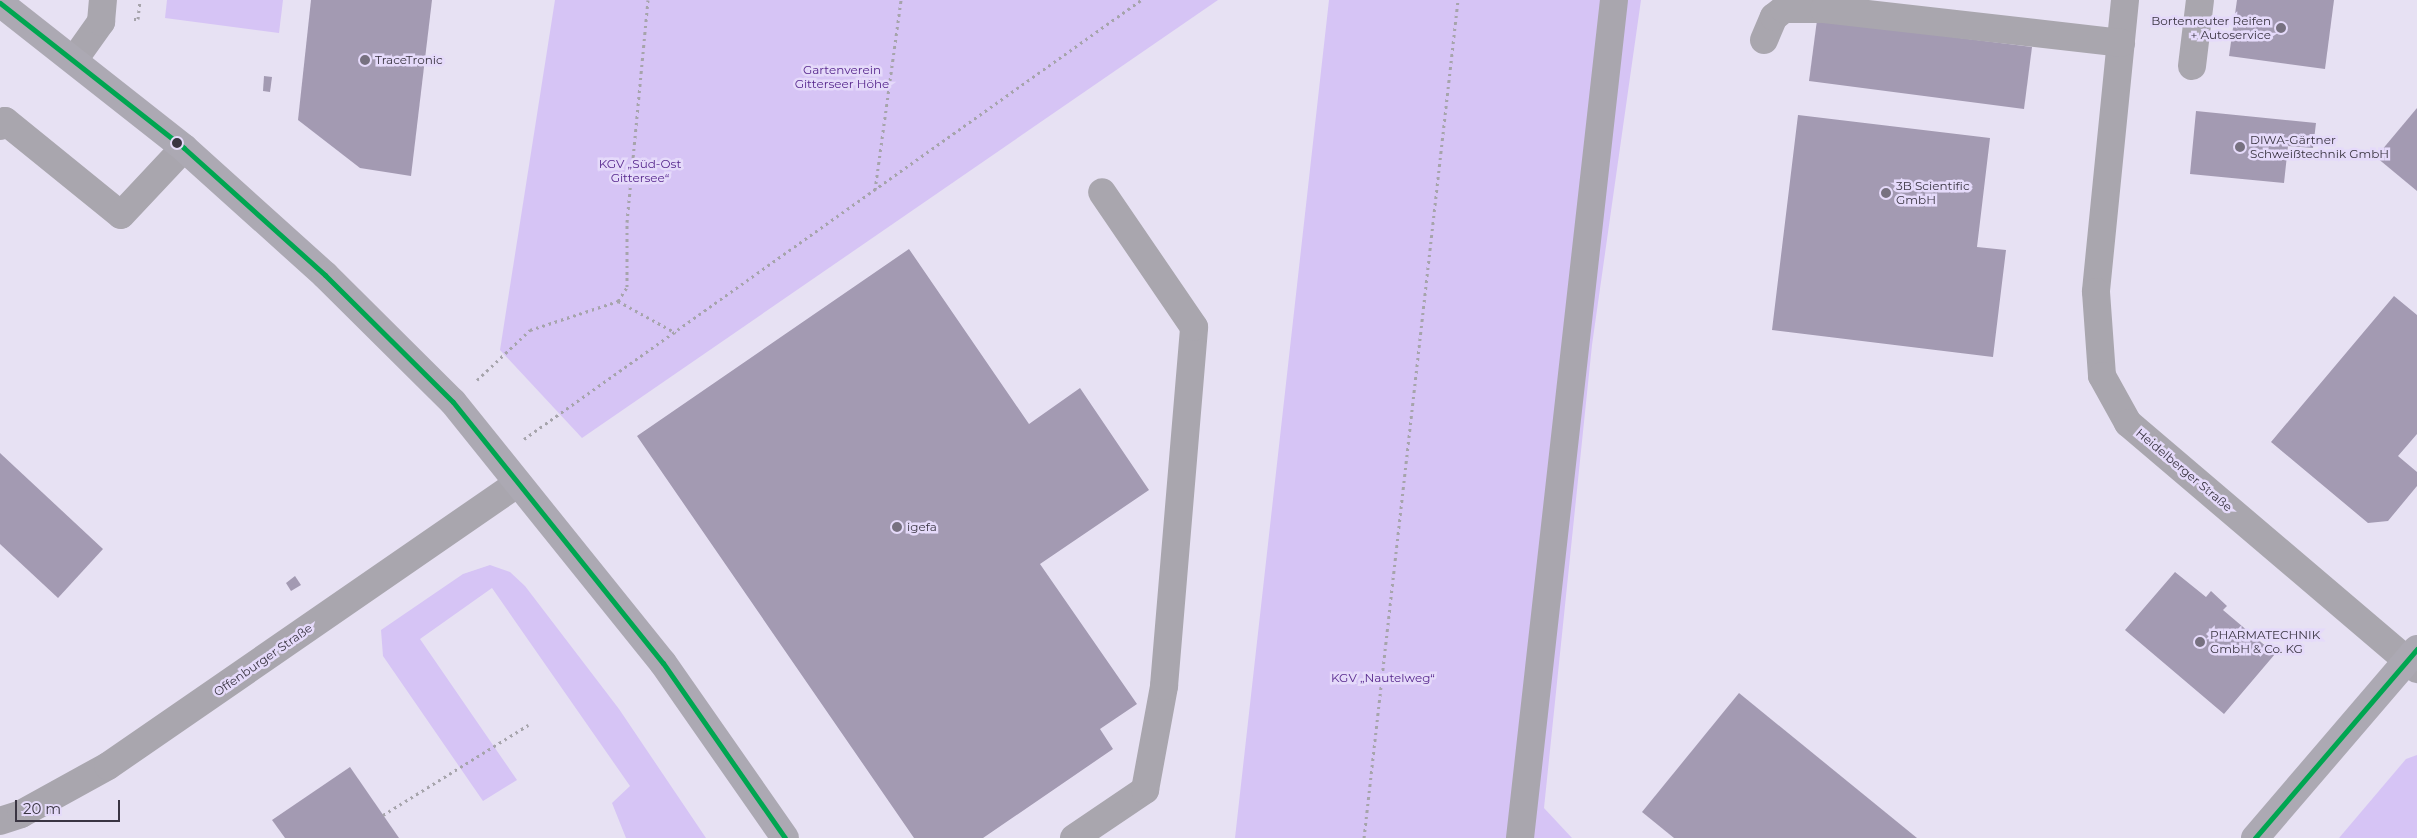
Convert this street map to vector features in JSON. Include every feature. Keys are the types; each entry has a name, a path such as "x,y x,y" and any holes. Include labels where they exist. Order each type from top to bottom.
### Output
{"main road":[{"path":"0,3 184,148 325,275 453,402 663,663 785,838"},
{"path":"2255,838 2414,660"}],"street":[{"path":"74,60 100,22 103,0"},
{"path":"1520,838 1614,0"},
{"name":"Heidelberger Straße","path":"2125,0 2096,292 2102,376 2128,422 2414,660"},
{"path":"2192,66 2200,0"},
{"path":"1764,40 1774,16 1784,9 1824,9 2121,43"},
{"path":"0,126 5,122 121,215 184,148"},
{"path":"1074,838 1145,790 1164,686 1194,328 1102,192"},
{"name":"Offenburger Straße","path":"0,821 21,814 108,766 518,483"}],"path":[{"path":"453,402 530,330 618,301 627,287 627,222 648,0"},
{"path":"874,191 901,0"},
{"path":"497,458 676,333 1141,0"},
{"path":"1364,838 1458,0"},
{"path":"618,301 676,333"},
{"path":"383,815 528,725"}],"green space":[{"path":"167,0 283,0 279,33 165,18"},
{"path":"555,0 1218,0 582,438 500,350"},
{"name":"KGV „Nautelweg“","path":"1329,0 1641,0 1592,345 1544,808 1572,838 1235,838"},
{"path":"490,565 510,572 525,586 619,709 706,838 626,838 612,803 630,786 492,588 420,639 517,780 483,801 383,656 381,630 463,574"},
{"path":"2417,755 2417,838 2339,838 2406,759"}],"building":[{"name":"TraceTronic","path":"311,0 432,0 411,176 360,168 298,120"},
{"name":"Bortenreuter Reifen + Autoservice","path":"2237,0 2334,0 2325,69 2229,56"},
{"path":"1817,20 2032,47 2024,109 1809,81"},
{"path":"264,76 272,77 270,92 263,91"},
{"path":"2417,108 2417,191 2376,157"},
{"name":"DIWA-Gärtner Schweißtechnik GmbH","path":"2196,111 2316,123 2313,148 2288,146 2284,183 2190,174"},
{"name":"3B Scientific GmbH","path":"1798,115 1990,138 1977,247 2006,250 1993,357 1772,330"},
{"name":"igefa","path":"909,249 1029,424 1080,388 1149,490 1040,564 1137,704 1100,729 1113,749 983,838 914,838 637,436"},
{"path":"2394,296 2417,315 2417,434 2398,456 2417,472 2417,486 2388,521 2368,523 2271,442"},
{"path":"0,453 103,549 58,598 0,544"},
{"name":"PHARMATECHNIK GmbH & Co. KG","path":"2175,572 2206,597 2211,591 2227,606 2223,610 2275,654 2224,714 2125,630"},
{"path":"295,576 301,585 291,591 286,583"},
{"path":"1739,693 1917,838 1674,838 1642,812"},
{"path":"350,767 399,838 285,838 272,820"}],"transit line":[{"path":"0,3 184,148 325,275 453,402 663,663 785,838"},
{"path":"2255,838 2417,649"}],"place":[{"name":"Bortenreuter Reifen + Autoservice","path":"2281,28"},
{"name":"TraceTronic","path":"365,60"},
{"name":"DIWA-Gärtner Schweißtechnik GmbH","path":"2240,147"},
{"name":"3B Scientific GmbH","path":"1886,193"},
{"name":"igefa","path":"897,527"},
{"name":"PHARMATECHNIK GmbH & Co. KG","path":"2200,642"}],"park label":[{"name":"Gartenverein Gitterseer Höhe","path":"842,77"},
{"name":"KGV „Süd-Ost Gittersee“","path":"640,171"}]}
